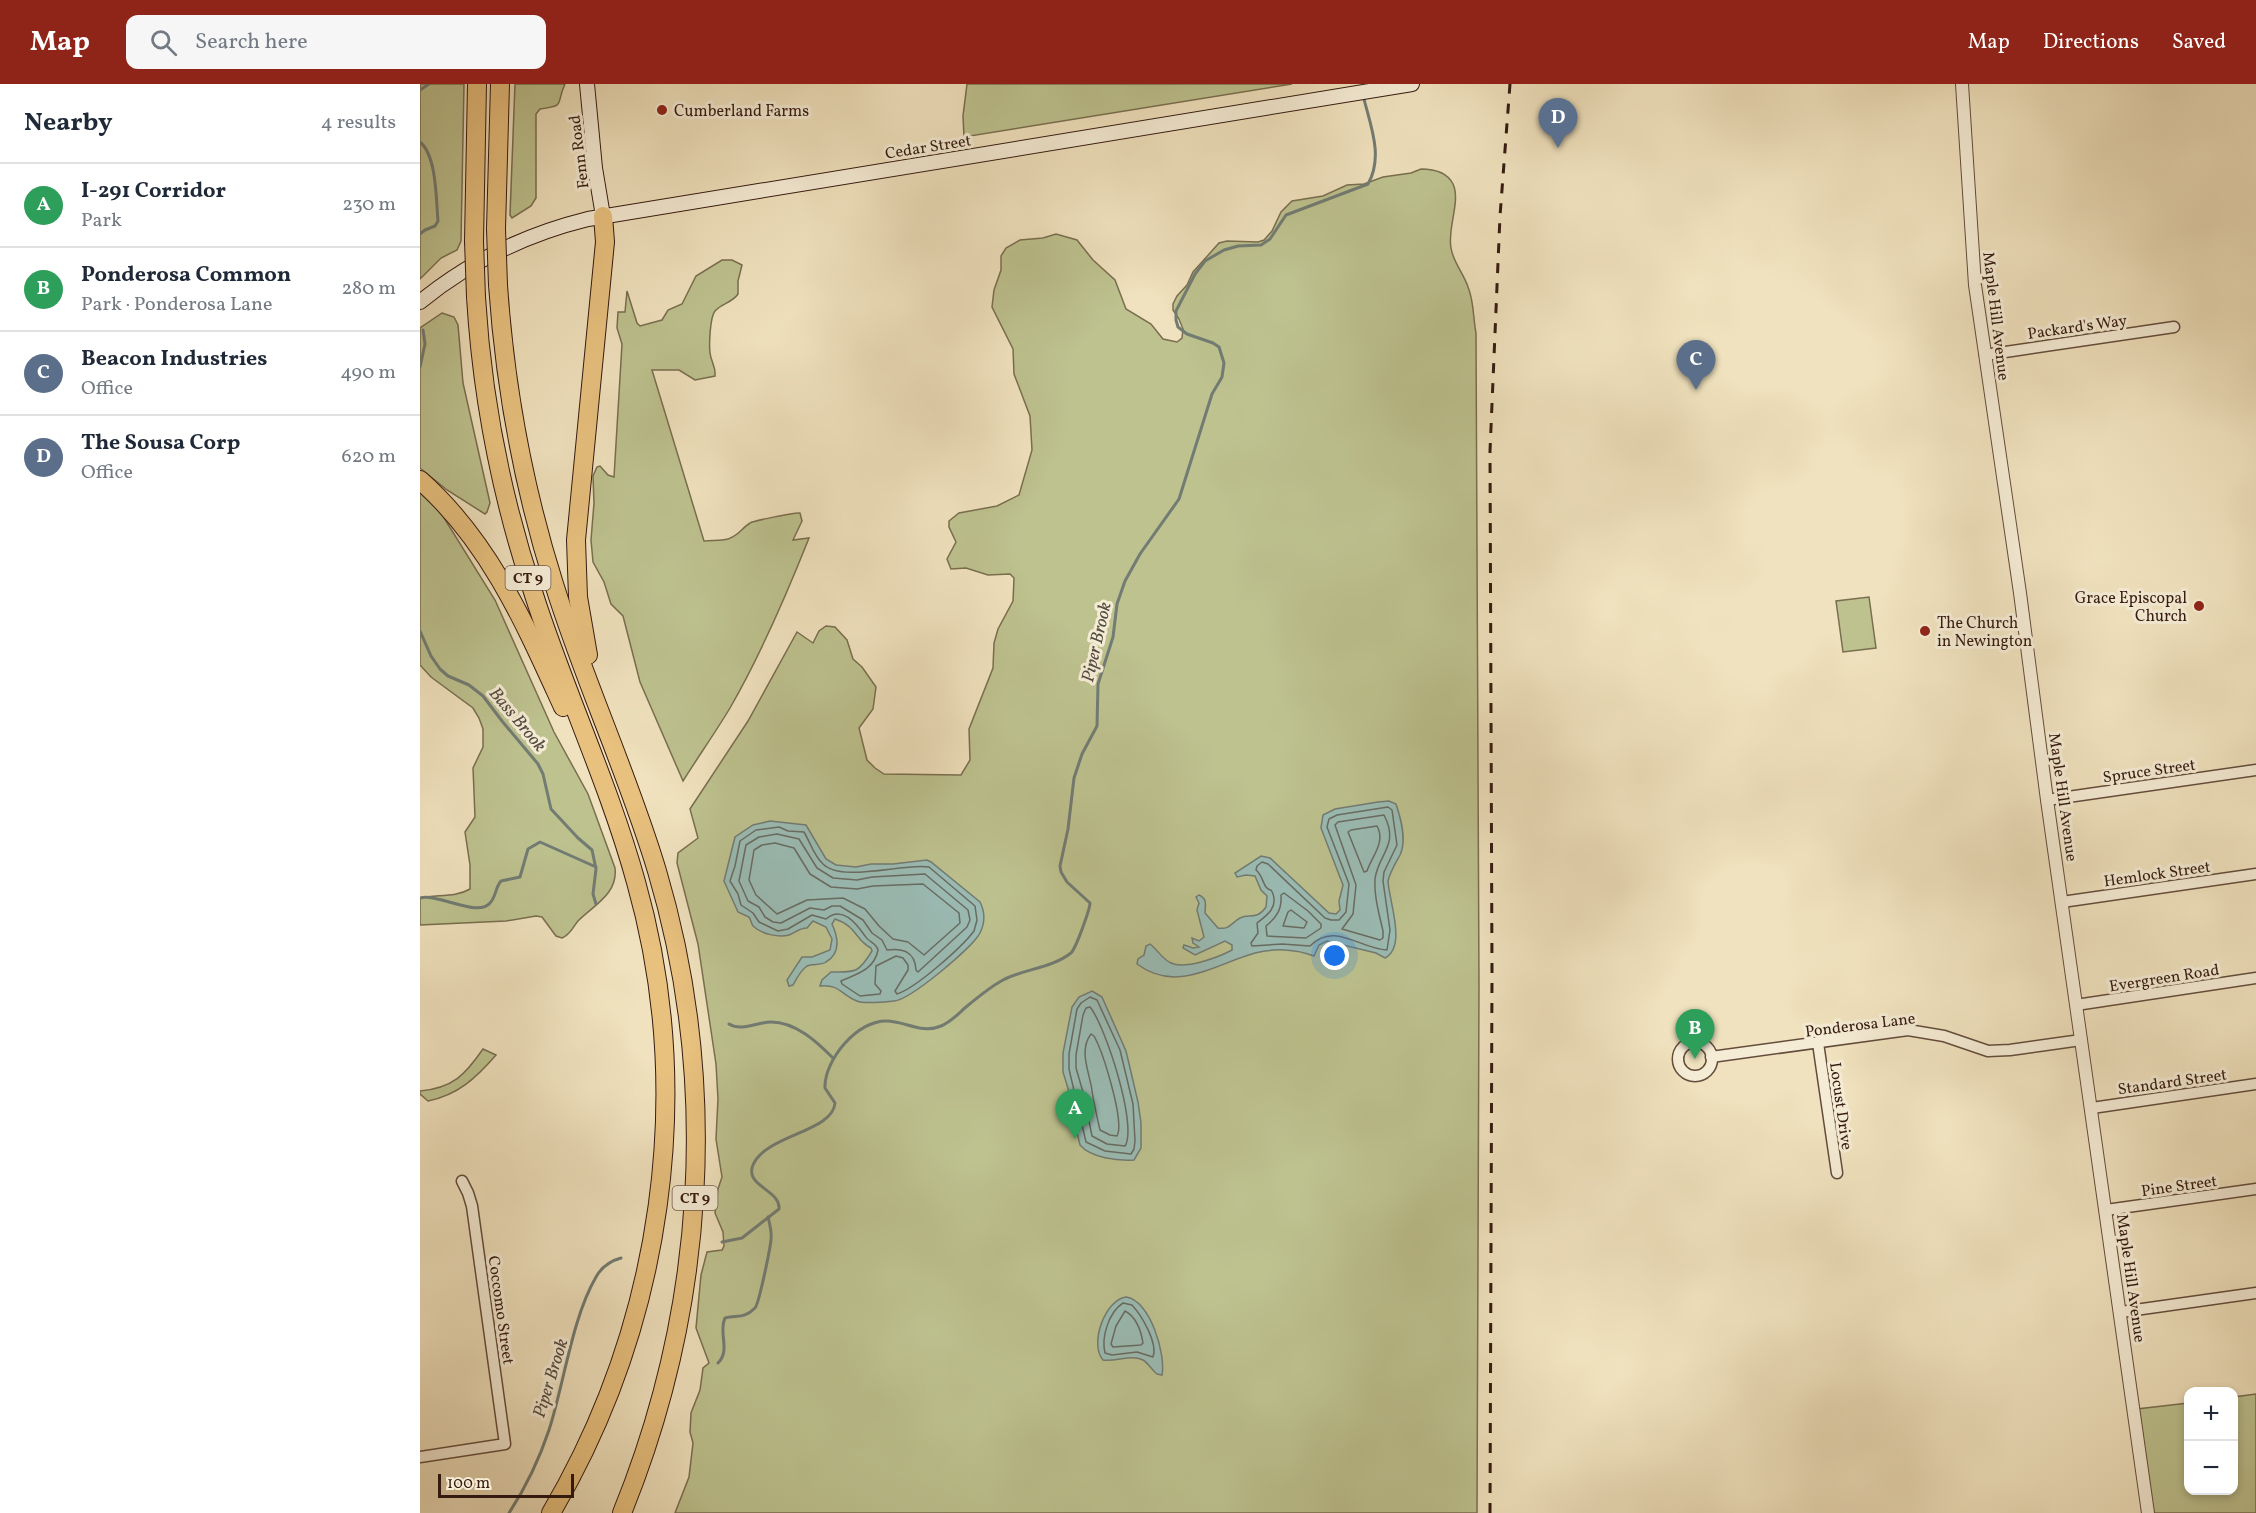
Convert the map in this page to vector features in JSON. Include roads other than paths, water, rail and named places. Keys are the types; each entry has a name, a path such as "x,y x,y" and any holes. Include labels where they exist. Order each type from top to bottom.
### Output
{"highway":[{"name":"CT 9","path":"477,84 474,241 476,297 491,422 516,537 540,615 626,848 641,900 658,986 665,1060 665,1127 658,1204 643,1288 621,1364 595,1430 551,1513"},
{"name":"CT 9","path":"500,84 496,229 498,285 510,400 527,489 554,585 658,876 674,939 690,1037 697,1134 695,1198 686,1285 673,1354 652,1430 622,1513"},
{"path":"589,684 588,654 578,597 576,540 605,242 603,216"},
{"path":"420,480 471,534 500,576 531,638 596,787 614,815"}],"main road":[{"name":"Fenn Road","path":"587,84 595,168 603,216"},
{"name":"Cedar Street","path":"420,302 461,273 502,249 536,234 573,222 1412,84"}],"street":[{"name":"Maple Hill Avenue","path":"1962,84 1975,285 2148,1513"},
{"name":"Packard's Way","path":"1985,355 2174,327"},
{"name":"Spruce Street","path":"2047,800 2256,770"},
{"name":"Hemlock Street","path":"2062,902 2256,874"},
{"name":"Evergreen Road","path":"2076,1005 2256,978"},
{"name":"Ponderosa Lane","path":"1711,1057 1908,1030 1944,1036 1988,1051 2081,1040"},
{"name":"Locust Drive","path":"1818,1044 1837,1173"},
{"name":"Standard Street","path":"2092,1108 2256,1084"},
{"name":"Coccomo Street","path":"420,1457 505,1444 472,1206 462,1181"},
{"name":"Pine Street","path":"2106,1210 2256,1189"},
{"path":"2121,1312 2256,1293"}],"water":[{"path":"1389,801 1396,804 1403,836 1400,855 1388,881 1396,934 1395,944 1385,958 1376,953 1327,941 1319,945 1314,956 1292,951 1262,951 1181,977 1152,973 1137,964 1138,959 1144,955 1146,946 1150,944 1165,959 1177,965 1202,962 1232,950 1232,945 1225,941 1195,955 1183,948 1184,945 1199,947 1193,943 1192,938 1199,941 1204,937 1196,897 1199,895 1204,898 1205,913 1218,928 1228,927 1243,917 1259,914 1266,907 1267,896 1261,890 1255,876 1237,877 1235,873 1261,856 1270,858 1329,913 1336,914 1340,910 1339,901 1343,885 1321,828 1323,815 1335,809"},
{"path":"770,821 806,825 826,859 836,865 856,867 927,860 931,862 980,902 984,918 980,933 953,961 913,992 894,1001 864,1002 852,999 832,987 820,986 822,980 831,972 851,971 859,968 872,951 848,925 835,919 832,924 837,939 834,954 824,963 807,966 793,985 789,986 787,980 802,957 812,957 830,950 832,939 826,927 813,921 807,928 785,936 770,935 761,931 753,926 749,917 738,912 724,881 735,837 753,825"},
{"path":"1092,991 1102,997 1126,1051 1141,1123 1141,1148 1134,1160 1098,1156 1080,1145 1063,1072 1063,1053 1072,1007 1079,997"},
{"path":"1126,1297 1135,1300 1149,1317 1159,1342 1163,1366 1162,1375 1157,1374 1145,1361 1138,1358 1103,1360 1099,1353 1101,1324 1112,1306 1118,1300"}],"waterway":[{"name":"Bass Brook","path":"420,90 429,84"},
{"name":"Piper Brook","path":"722,1242 742,1238 779,1209 775,1197 754,1178 753,1165 760,1155 771,1147 823,1121 831,1113 835,1103 825,1088 826,1077 837,1054 855,1034 877,1022 888,1021 927,1029 941,1026 998,983 1011,976 1055,962 1073,950 1090,903 1067,882 1060,866 1068,829 1074,778 1082,754 1097,726 1098,684 1113,637 1117,604 1125,581 1140,554 1179,499 1212,394 1222,377 1224,363 1219,347 1187,334 1178,327 1176,311 1195,274 1205,261 1224,250 1238,246 1261,245 1270,239 1286,215 1368,184 1373,173 1375,151 1363,95"},
{"name":"Bass Brook","path":"420,142 426,149 433,168 438,221 435,226 420,234"},
{"name":"Bass Brook","path":"420,367 425,344 423,330"},
{"name":"Bass Brook","path":"420,631 431,656 440,669 448,676 469,685 483,696 538,764 543,774 551,809 592,850 596,869 593,894 596,904"},
{"path":"420,898 428,897 467,907 484,907 492,901 501,881 520,877 528,849 540,842 596,867"},
{"name":"Bass Brook","path":"729,1024 739,1027 766,1022 789,1025 813,1040 833,1058"},
{"path":"718,1363 724,1353 723,1324 725,1318 748,1314 757,1304 771,1240 768,1217"},
{"name":"Piper Brook","path":"509,1513 532,1473 545,1441 575,1331 588,1293 600,1271 621,1258"}],"railway":[{"path":"1490,1513 1492,973 1490,451 1500,216 1510,84"}],"place":[{"name":"Cumberland Farms","path":"662,110"},
{"name":"The Sousa Corp","path":"1558,148"},
{"name":"Beacon Industries","path":"1696,390"},
{"name":"Grace Episcopal Church","path":"2199,606"},
{"name":"The Church in Newington","path":"1925,631"},
{"name":"Ponderosa Common","path":"1695,1059"},
{"name":"I-291 Corridor","path":"1075,1139"}]}
